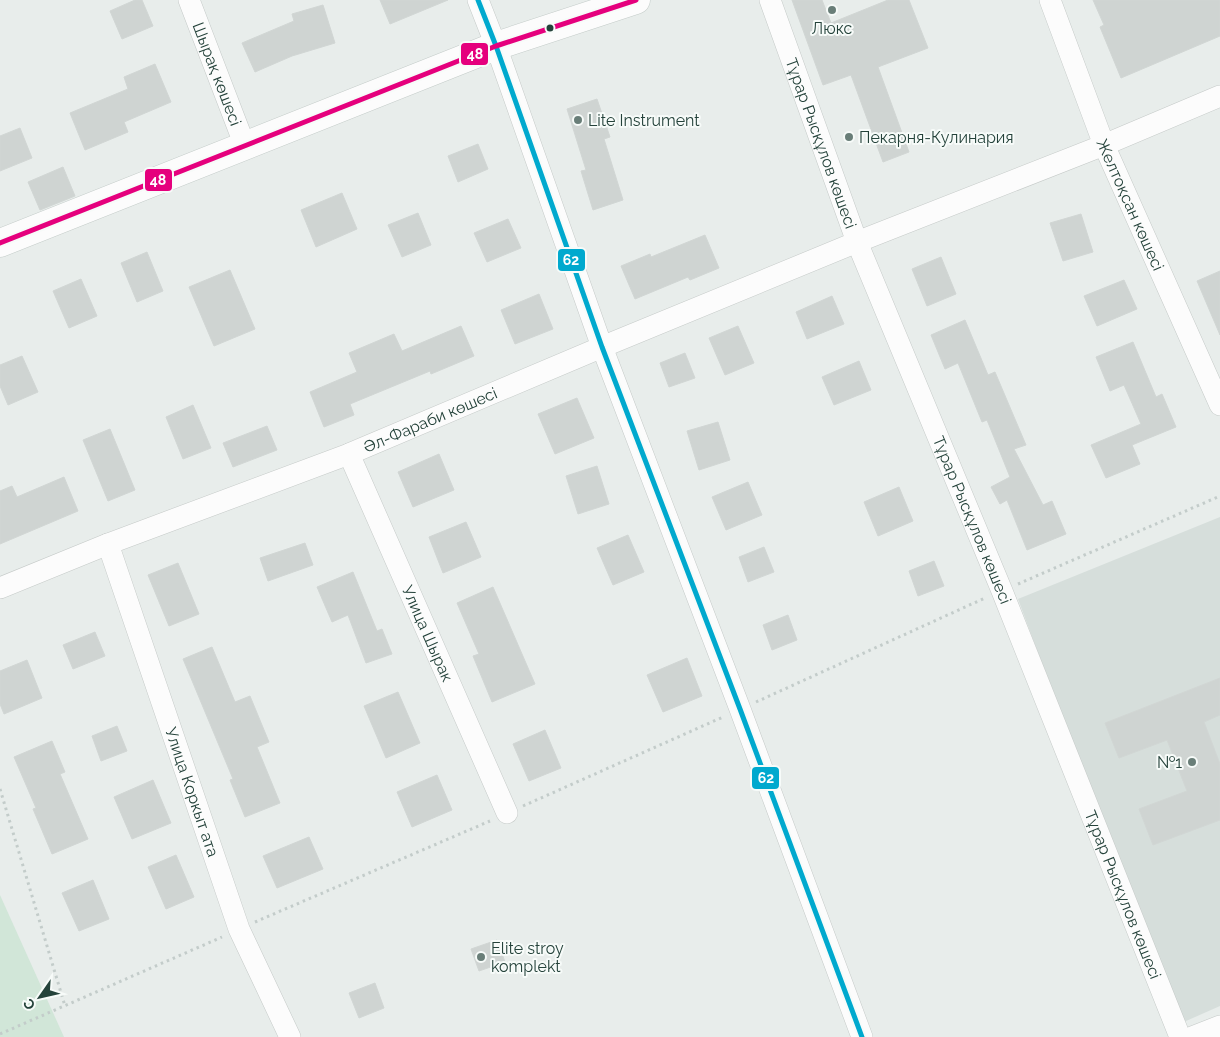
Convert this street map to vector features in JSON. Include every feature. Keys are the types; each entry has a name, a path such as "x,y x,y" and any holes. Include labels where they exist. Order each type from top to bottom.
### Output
{"street":[{"name":"Шырақ көшесі","path":"189,0 245,146"},
{"path":"478,0 602,347 862,1037"},
{"path":"0,243 496,46 636,0"},
{"name":"Тұрар Рысқұлов көшесі","path":"770,0 857,242 1002,591 1180,1037"},
{"name":"Желтоқсан көшесі","path":"1050,0 1104,145 1220,405"},
{"name":"Әл-Фараби көшесі","path":"0,588 108,544 349,454 857,242 1104,145 1220,96"},
{"name":"Улица Шырак","path":"349,454 507,813"},
{"name":"Улица Коркыт ата","path":"108,544 239,929 290,1037"},
{"path":"1192,1037 1220,1026"}],"path":[{"path":"0,1034 507,813 1002,591 1220,496"},
{"path":"0,789 65,1006"}],"shaded area":[{"path":"1220,517 1220,1006 1177,1025 1018,599"}],"green space":[{"path":"0,895 64,1037 0,1037"}],"building":[{"path":"135,0 142,0 153,26 122,39 110,11"},
{"path":"380,0 448,0 390,24"},
{"path":"792,0 822,0 831,23 888,0 909,0 928,48 878,67 909,152 883,162 851,75 823,85"},
{"path":"1093,0 1220,0 1220,36 1121,78 1100,27 1104,25"},
{"path":"323,5 335,43 292,56 255,72 242,43 294,21 292,14"},
{"path":"155,64 171,102 124,122 128,132 85,150 70,113 128,89 124,77"},
{"path":"597,99 610,137 604,139 623,200 593,210 581,171 586,170 567,109"},
{"path":"20,128 32,158 0,171 0,136"},
{"path":"478,144 488,169 458,182 448,156"},
{"path":"63,167 75,196 40,210 28,182"},
{"path":"342,193 357,229 316,247 301,210"},
{"path":"418,213 431,245 402,257 388,225"},
{"path":"1081,214 1093,252 1063,261 1050,223"},
{"path":"508,219 521,248 487,262 474,233"},
{"path":"705,235 719,268 690,280 688,277 635,299 621,266 650,254 651,257"},
{"path":"147,252 163,291 137,302 121,263"},
{"path":"941,257 956,294 927,306 912,269"},
{"path":"230,270 255,329 214,346 189,287"},
{"path":"1220,271 1220,335 1197,281"},
{"path":"81,279 97,316 69,328 53,291"},
{"path":"1124,280 1137,309 1097,326 1084,296"},
{"path":"539,294 553,329 515,344 501,310"},
{"path":"832,296 844,324 807,339 796,312"},
{"path":"965,320 988,375 995,372 1026,445 1014,449 1043,505 1052,501 1066,534 1027,550 1007,500 1000,504 991,487 1010,477 987,420 982,422 958,363 945,369 931,335"},
{"path":"461,326 474,356 431,374 430,371 350,404 354,415 324,427 310,392 357,372 349,353 394,334 402,351"},
{"path":"738,326 754,363 725,375 709,338"},
{"path":"1133,342 1156,397 1162,394 1176,427 1132,445 1140,464 1106,478 1091,445 1141,424 1124,385 1110,391 1096,357"},
{"path":"685,353 695,378 669,387 660,363"},
{"path":"22,356 38,392 8,405 0,386 0,365"},
{"path":"859,361 871,390 834,405 822,377"},
{"path":"577,398 594,438 555,454 538,414"},
{"path":"193,405 211,448 183,459 166,417"},
{"path":"718,422 730,460 699,470 687,431"},
{"path":"267,426 277,450 233,467 223,443"},
{"path":"110,429 135,490 108,501 83,440"},
{"path":"439,454 454,490 413,507 398,472"},
{"path":"597,466 609,504 578,514 566,476"},
{"path":"64,477 78,511 0,544 0,491 12,486 17,497"},
{"path":"748,482 762,515 726,530 712,497"},
{"path":"899,487 913,521 878,536 864,502"},
{"path":"466,522 481,557 443,573 429,537"},
{"path":"628,535 644,572 613,585 597,548"},
{"path":"305,543 313,565 268,581 260,558"},
{"path":"764,547 774,572 748,582 739,557"},
{"path":"934,561 944,586 918,596 909,571"},
{"path":"178,563 199,614 169,626 148,575"},
{"path":"353,572 377,631 382,629 392,654 366,663 348,615 332,622 317,587"},
{"path":"493,587 535,684 492,702 473,656 479,654 457,603"},
{"path":"788,615 797,640 772,650 763,625"},
{"path":"95,632 105,656 73,669 63,645"},
{"path":"212,647 235,702 250,696 269,742 257,747 280,803 245,817 230,780 233,779 183,659"},
{"path":"687,658 702,696 663,712 647,675"},
{"path":"27,660 42,698 4,714 0,704 0,671"},
{"name":"№1","path":"1220,678 1220,715 1204,722 1220,764 1220,820 1153,845 1139,809 1187,791 1167,740 1119,758 1105,723"},
{"path":"398,692 420,743 386,758 364,706"},
{"path":"117,726 127,751 101,761 92,736"},
{"path":"545,730 561,768 529,781 513,744"},
{"path":"52,741 65,772 60,774 88,839 52,854 33,809 36,808 14,757"},
{"path":"437,775 452,810 412,827 397,792"},
{"path":"153,780 171,823 132,839 114,797"},
{"path":"309,837 323,869 277,888 263,856"},
{"path":"176,855 194,897 166,909 148,867"},
{"path":"93,880 109,919 79,931 62,893"},
{"path":"497,940 505,962 479,971 471,949"},
{"path":"375,983 384,1008 359,1018 349,993"}],"transit line":[{"name":"62","path":"478,0 602,347 862,1037"},
{"name":"48","path":"0,243 496,46 636,0"}],"place":[{"name":"Люкс","path":"832,10"},
{"name":"Lite Instrument","path":"578,120"},
{"name":"Пекарня-Кулинария","path":"849,137"},
{"name":"№1","path":"1192,762"},
{"name":"Elite stroy komplekt","path":"481,957"}]}
